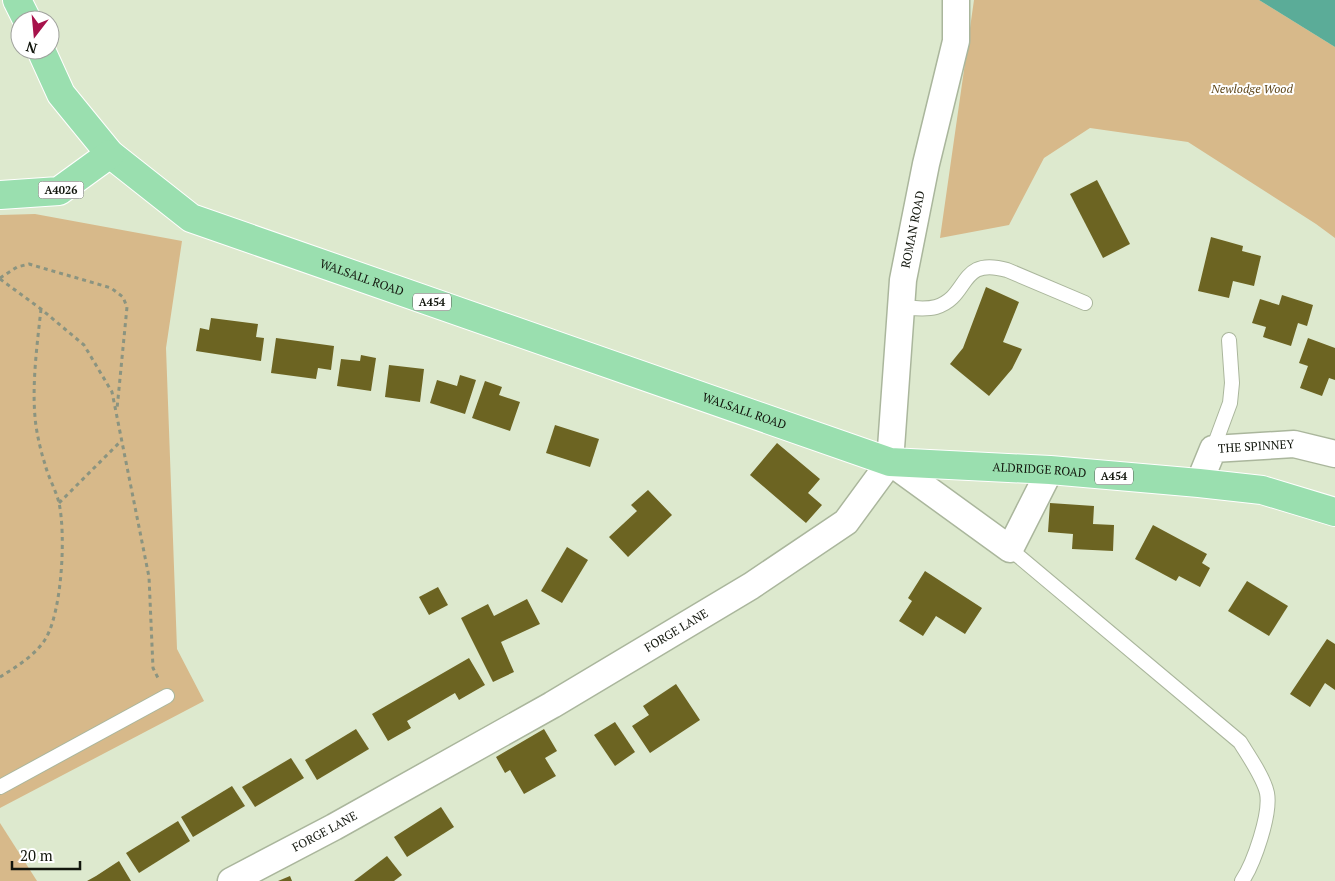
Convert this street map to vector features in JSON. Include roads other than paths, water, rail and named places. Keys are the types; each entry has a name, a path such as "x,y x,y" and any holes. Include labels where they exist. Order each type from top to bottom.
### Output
{"main road":[{"name":"WALSALL ROAD","path":"46,60 61,94 110,154 191,218 890,462"},
{"name":"A4026","path":"0,195 59,191 110,154"},
{"name":"ALDRIDGE ROAD","path":"890,462 1050,470 1262,490 1335,512"}],"street":[{"name":"ROMAN ROAD","path":"890,462 903,280 926,164 956,41 956,0"},
{"name":"THE SPINNEY","path":"1199,483 1213,449 1294,444 1335,454"},
{"path":"890,462 1010,549 1050,470"},
{"name":"FORGE LANE","path":"231,881 334,827 552,705 751,586 846,522 890,462"}],"lane":[{"path":"901,307 921,309 938,307 949,300 973,271 983,266 993,266 1007,270 1085,303"},
{"path":"1213,449 1230,404 1232,383 1229,340"},
{"path":"1010,549 1240,742 1267,792 1264,822 1250,868 1242,881"},
{"path":"0,787 167,696"}],"water":[{"path":"1259,0 1335,0 1335,47"}],"park label":[{"name":"Newlodge Wood","path":"1252,89"}]}
